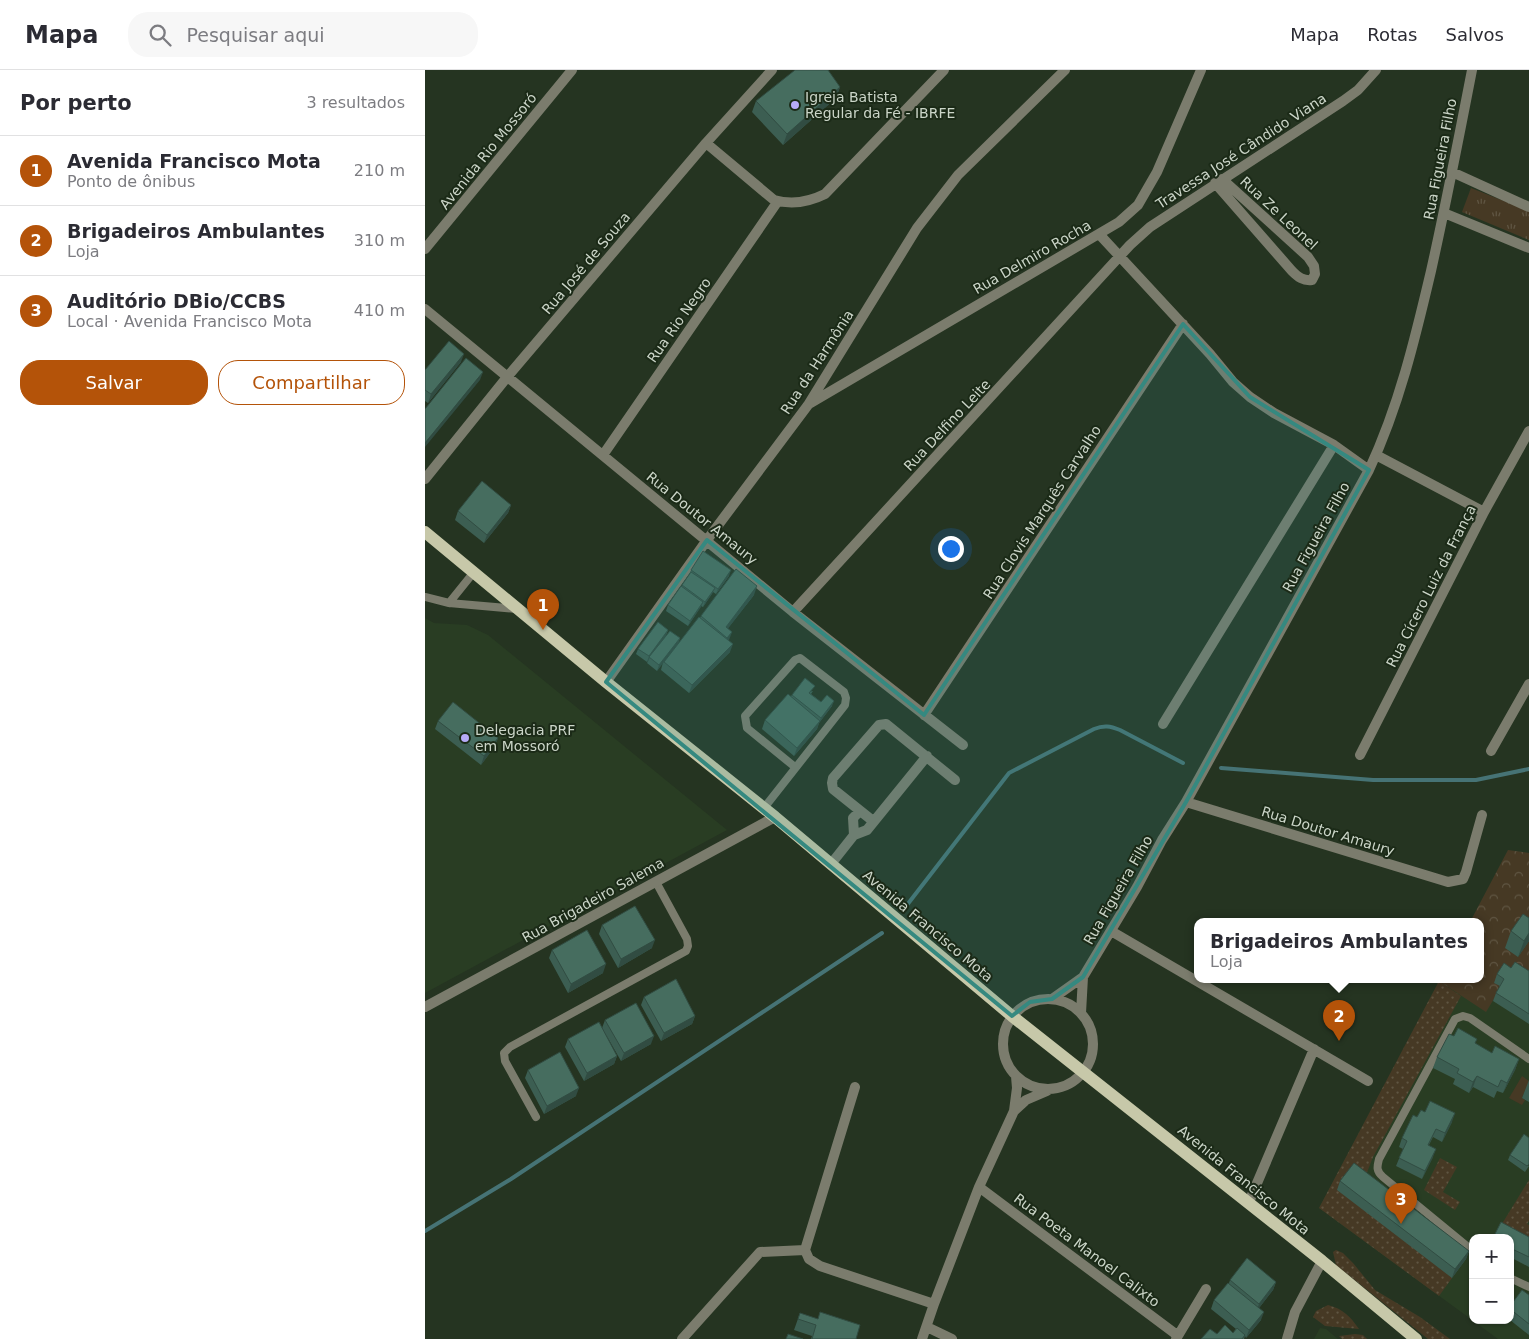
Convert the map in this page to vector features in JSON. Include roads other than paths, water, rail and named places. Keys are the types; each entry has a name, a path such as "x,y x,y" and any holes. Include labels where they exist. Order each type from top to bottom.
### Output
{"main road":[{"name":"Avenida Francisco Mota","path":"425,532 775,817 1012,1016 1322,1260 1416,1339"}],"street":[{"name":"Avenida Rio Mossoró","path":"425,249 572,70"},
{"name":"Rua José de Souza","path":"425,478 507,376 706,143 772,70"},
{"path":"706,143 774,200 788,203 813,200 825,194 944,70"},
{"name":"Rua da Harmônia","path":"607,682 707,540 808,405 917,228 958,175 1065,70"},
{"name":"Rua Delmiro Rocha","path":"808,405 1119,222 1138,205 1157,172 1201,70"},
{"name":"Travessa José Cândido Viana","path":"1120,256 1150,227 1350,96 1377,70"},
{"name":"Rua Figueira Filho","path":"1052,999 1083,977 1111,931 1162,840 1186,802 1376,455 1384,437 1416,338 1472,70"},
{"path":"1452,172 1529,207"},
{"name":"Rua Ze Leonel","path":"1218,181 1308,256 1314,266 1315,274 1311,280 1300,278 1292,272 1218,181"},
{"name":"Rua Rio Negro","path":"603,455 778,201"},
{"path":"1443,213 1529,248"},
{"path":"1099,234 1183,324 1233,382 1250,397 1274,413 1334,445 1369,470"},
{"name":"Rua Delfino Leite","path":"793,612 1120,256"},
{"name":"Rua Doutor Amaury","path":"425,310 793,612 963,745"},
{"name":"Rua Clovis Marquês Carvalho","path":"924,715 1183,324"},
{"name":"Rua Cícero Luiz da França","path":"1360,755 1484,512 1529,431"},
{"path":"1163,724 1334,445"},
{"path":"1376,455 1484,512"},
{"path":"1491,751 1529,684"},
{"path":"873,821 833,789 831,783 833,778 879,725 886,724 955,780"},
{"path":"831,864 854,835 867,830 927,756"},
{"name":"Rua Doutor Amaury","path":"1186,802 1448,882 1463,879 1482,815"},
{"path":"854,835 853,818 860,811"},
{"name":"Rua Brigadeiro Salema","path":"425,1007 775,817"},
{"path":"1111,931 1194,979"},
{"name":"Rua Figueira Filho","path":"1081,1013 1083,977"},
{"path":"1200,983 1368,1081"},
{"path":"1014,1110 1036,1095 1063,1087 1075,1081 1084,1072 1090,1061 1093,1036 1081,1013 1063,1001 1041,999 1030,1002 1012,1016 1006,1027 1003,1040 1004,1053 1008,1065 1016,1076 1026,1084 1051,1090"},
{"path":"1249,1202 1314,1049"},
{"path":"922,1339 979,1187 1014,1110 1017,1088 1016,1076"},
{"path":"855,1087 805,1250 809,1260 819,1266 934,1304"},
{"name":"Rua Poeta Manoel Calixto","path":"979,1187 1177,1337"},
{"path":"682,1339 760,1252 805,1250"},
{"path":"1287,1339 1295,1312 1322,1260"},
{"path":"1177,1337 1205,1289"},
{"path":"927,1327 952,1339"}],"lane":[{"path":"449,603 474,572"},
{"path":"425,597 449,603 519,610"},
{"path":"764,808 845,705 846,698 843,692 801,658 795,660 745,716 747,728 795,767"},
{"path":"536,1117 505,1061 504,1053 510,1047 686,951 688,946 687,939 656,882"},
{"path":"1469,1248 1383,1177 1377,1171 1379,1159 1455,1019 1463,1016 1470,1018 1529,1059"},
{"path":"1512,1279 1529,1287"}],"waterway":[{"path":"907,905 1009,773 1094,729 1107,726 1120,730 1183,763"},
{"path":"1221,768 1373,780 1476,780 1529,769"},
{"path":"425,1231 511,1179 882,933"}],"place":[{"name":"Igreja Batista Regular da Fé - IBRFE","path":"795,105"},
{"name":"Avenida Francisco Mota","path":"543,630"},
{"name":"Delegacia PRF em Mossoró","path":"465,738"},
{"name":"Brigadeiros Ambulantes","path":"1339,1041"},
{"name":"Auditório DBio/CCBS","path":"1401,1224"}]}
